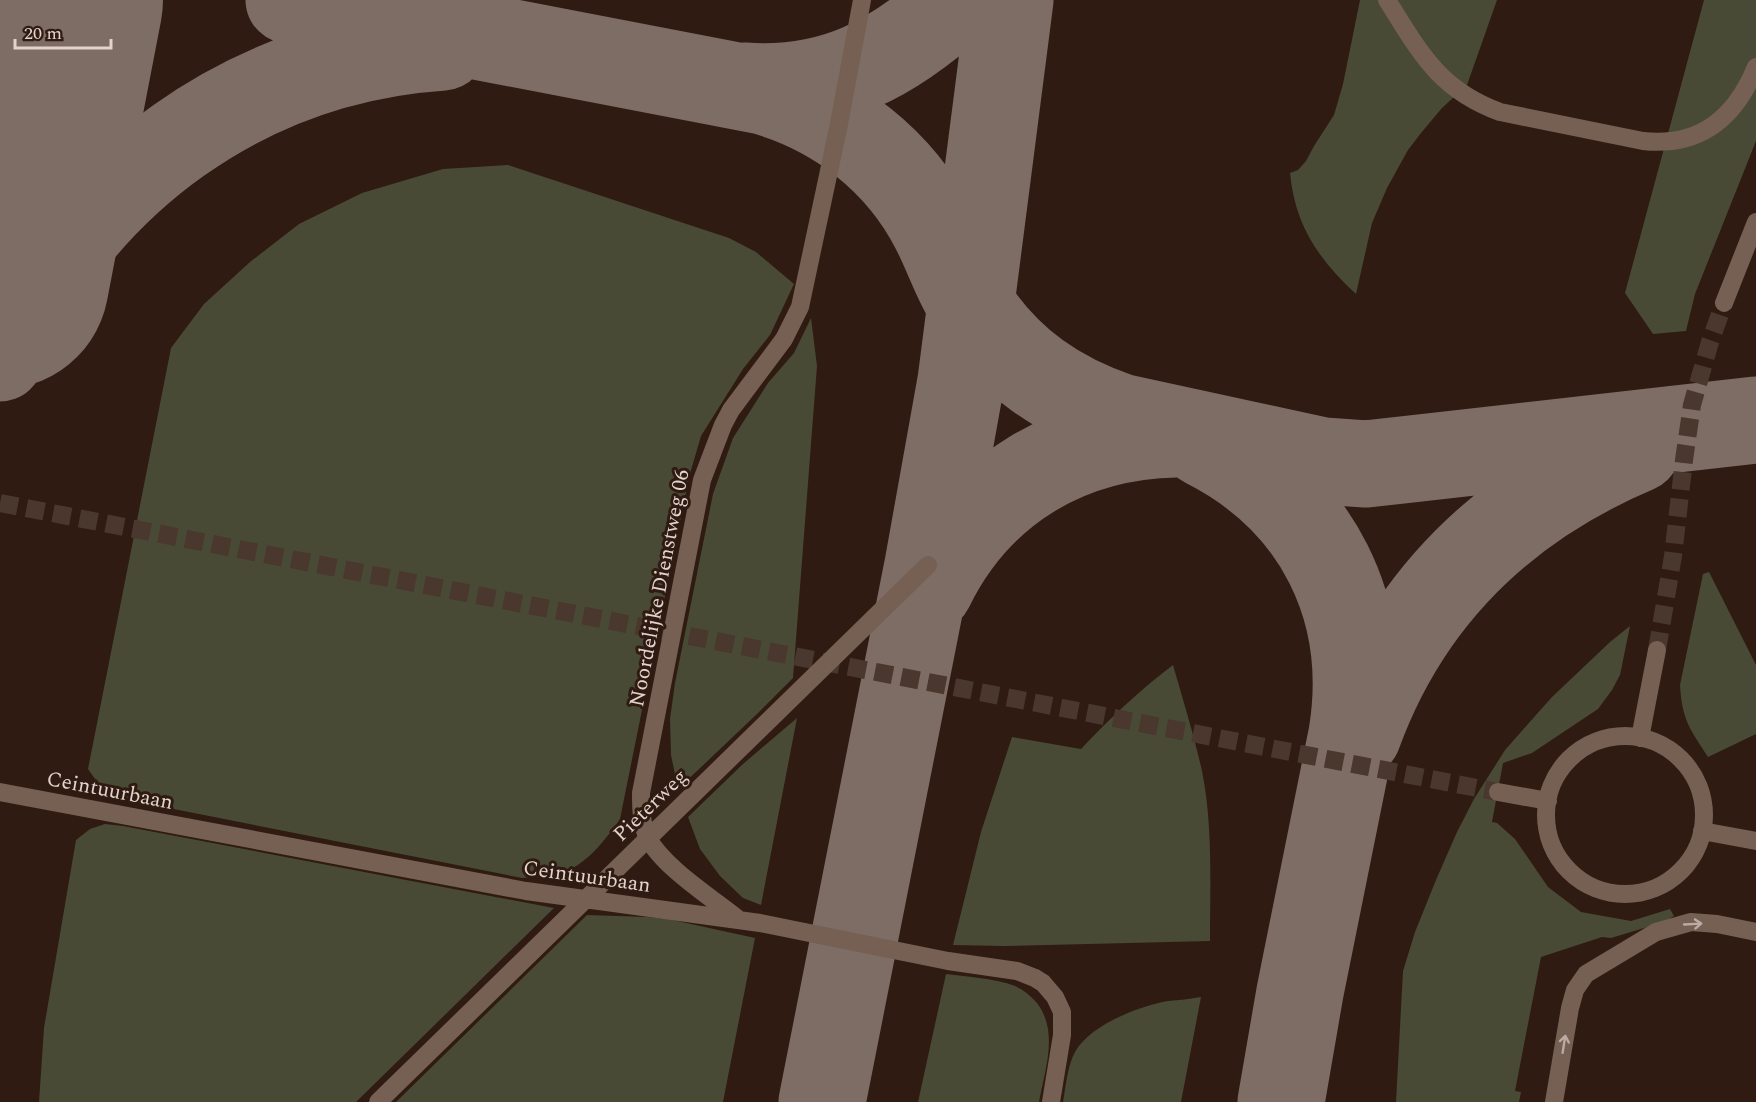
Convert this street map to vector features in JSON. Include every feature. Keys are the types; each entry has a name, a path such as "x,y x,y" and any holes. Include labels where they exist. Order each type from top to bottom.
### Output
{"lane":[{"name":"Noordelijke Dienstweg 06","path":"741,920 655,849 648,838 642,816 641,793 702,480 723,425 784,339 800,307 862,0"},
{"path":"1387,0 1432,68 1447,82 1484,106 1500,112 1643,141 1659,143 1677,141 1710,129 1736,104 1749,85 1756,67"},
{"path":"1724,303 1756,222"},
{"name":"Pieterweg","path":"378,1102 928,565"},
{"path":"1640,738 1656,650"},
{"path":"1622,736 1640,738 1659,744 1675,754 1689,768 1698,784 1703,802 1702,831 1692,857 1680,872 1664,884 1647,891 1628,894 1609,893 1591,887 1575,877 1562,863 1552,846 1547,828 1546,808 1550,790 1558,773 1570,758 1603,739 1622,736"},
{"name":"Ceintuurbaan","path":"0,792 526,891 741,920 948,961 1006,968 1043,983 1055,997 1062,1012 1062,1035 1051,1102"},
{"path":"1498,792 1548,801"},
{"path":"1702,831 1756,841"},
{"path":"1554,1102 1570,1008 1575,990 1586,974 1656,932 1691,922 1717,924 1756,932"}],"green space":[{"path":"1360,0 1497,0 1467,85 1442,108 1421,133 1408,150 1387,188 1372,223 1356,294 1330,268 1311,240 1297,209 1290,173 1298,170 1306,161 1334,115 1343,84"},
{"path":"1704,0 1756,0 1756,141 1695,294 1686,331 1653,334 1625,293"},
{"path":"508,165 729,238 756,252 794,284 770,335 743,369 701,436 689,477 620,819 597,848 579,864 557,875 522,878 128,800 110,792 88,769 171,348 204,304 250,262 299,224 362,193 443,169"},
{"path":"811,318 817,366 793,678 678,789 671,755 670,719 675,683 713,494 733,438 768,383 794,353"},
{"path":"1709,572 1756,665 1756,734 1708,757 1688,724 1680,685 1703,574"},
{"path":"1630,626 1620,675 1598,709 1532,753 1503,763 1492,822 1497,823 1515,839 1548,887 1581,912 1631,921 1670,909 1674,916 1664,922 1611,938 1602,937 1541,957 1515,1091 1521,1092 1519,1102 1396,1102 1403,971 1415,932 1457,832 1474,799 1505,750 1552,697"},
{"path":"1173,665 1196,744 1206,792 1210,856 1210,941 953,945 981,832 1012,737 1081,749 1149,684"},
{"path":"797,718 761,905 743,898 720,876 700,849 688,817 743,764"},
{"path":"105,824 554,908 356,1102 39,1102 44,1028 76,840 90,829"},
{"path":"587,915 668,919 755,938 723,1102 396,1102"},
{"path":"946,974 1007,983 1021,989 1037,1003 1044,1014 1049,1038 1047,1064 1039,1102 918,1102"},
{"path":"1201,997 1181,1102 1063,1102 1072,1058 1082,1042 1092,1033 1116,1018 1143,1007"}],"taxiway":[{"path":"289,0 763,91 816,112 841,126 864,143 904,182 921,205 935,230 967,299 987,328 1003,345 1019,361 1056,388 1097,409 1120,417 1323,461 1366,464 1756,420"},
{"path":"744,86 806,83 834,77 860,67 910,39 958,0"},
{"path":"822,1102 928,565 961,381 1010,0"},
{"path":"0,358 34,294 76,236 124,185 178,141 238,104 302,76 371,57 443,47"},
{"path":"930,588 950,553 974,523 1000,497 1030,475 1063,458 1099,445 1136,437 1176,434"},
{"path":"1205,444 1245,468 1278,496 1306,528 1328,564 1344,603 1353,644 1356,688 1352,734 1300,992 1281,1102"},
{"path":"1358,734 1379,685 1404,640 1433,598 1466,561 1503,528 1544,498 1589,472 1637,449"}],"runway":[{"path":"0,280 54,0"}],"tunnel":[{"path":"1657,650 1673,556 1692,405 1724,303"},
{"path":"0,503 1498,792"}]}
